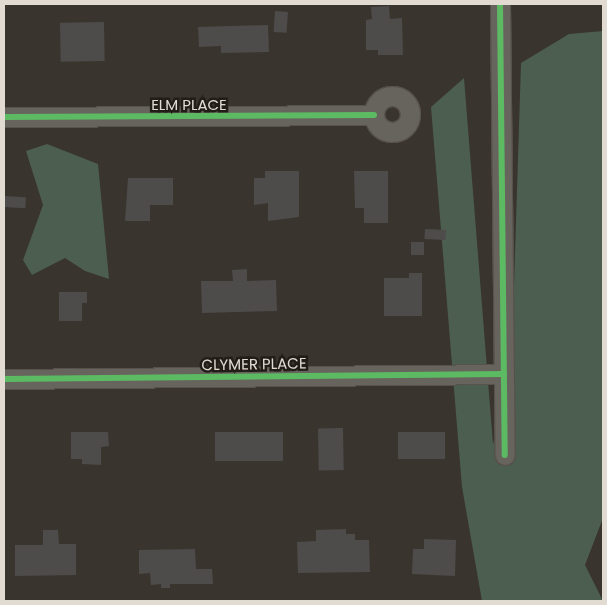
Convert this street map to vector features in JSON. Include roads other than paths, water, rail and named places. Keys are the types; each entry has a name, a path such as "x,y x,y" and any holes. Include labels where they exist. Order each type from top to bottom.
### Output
{"street":[{"path":"500,4 505,455"},
{"name":"ELM PLACE","path":"4,117 374,115"},
{"name":"CLYMER PLACE","path":"4,379 504,374"}]}
